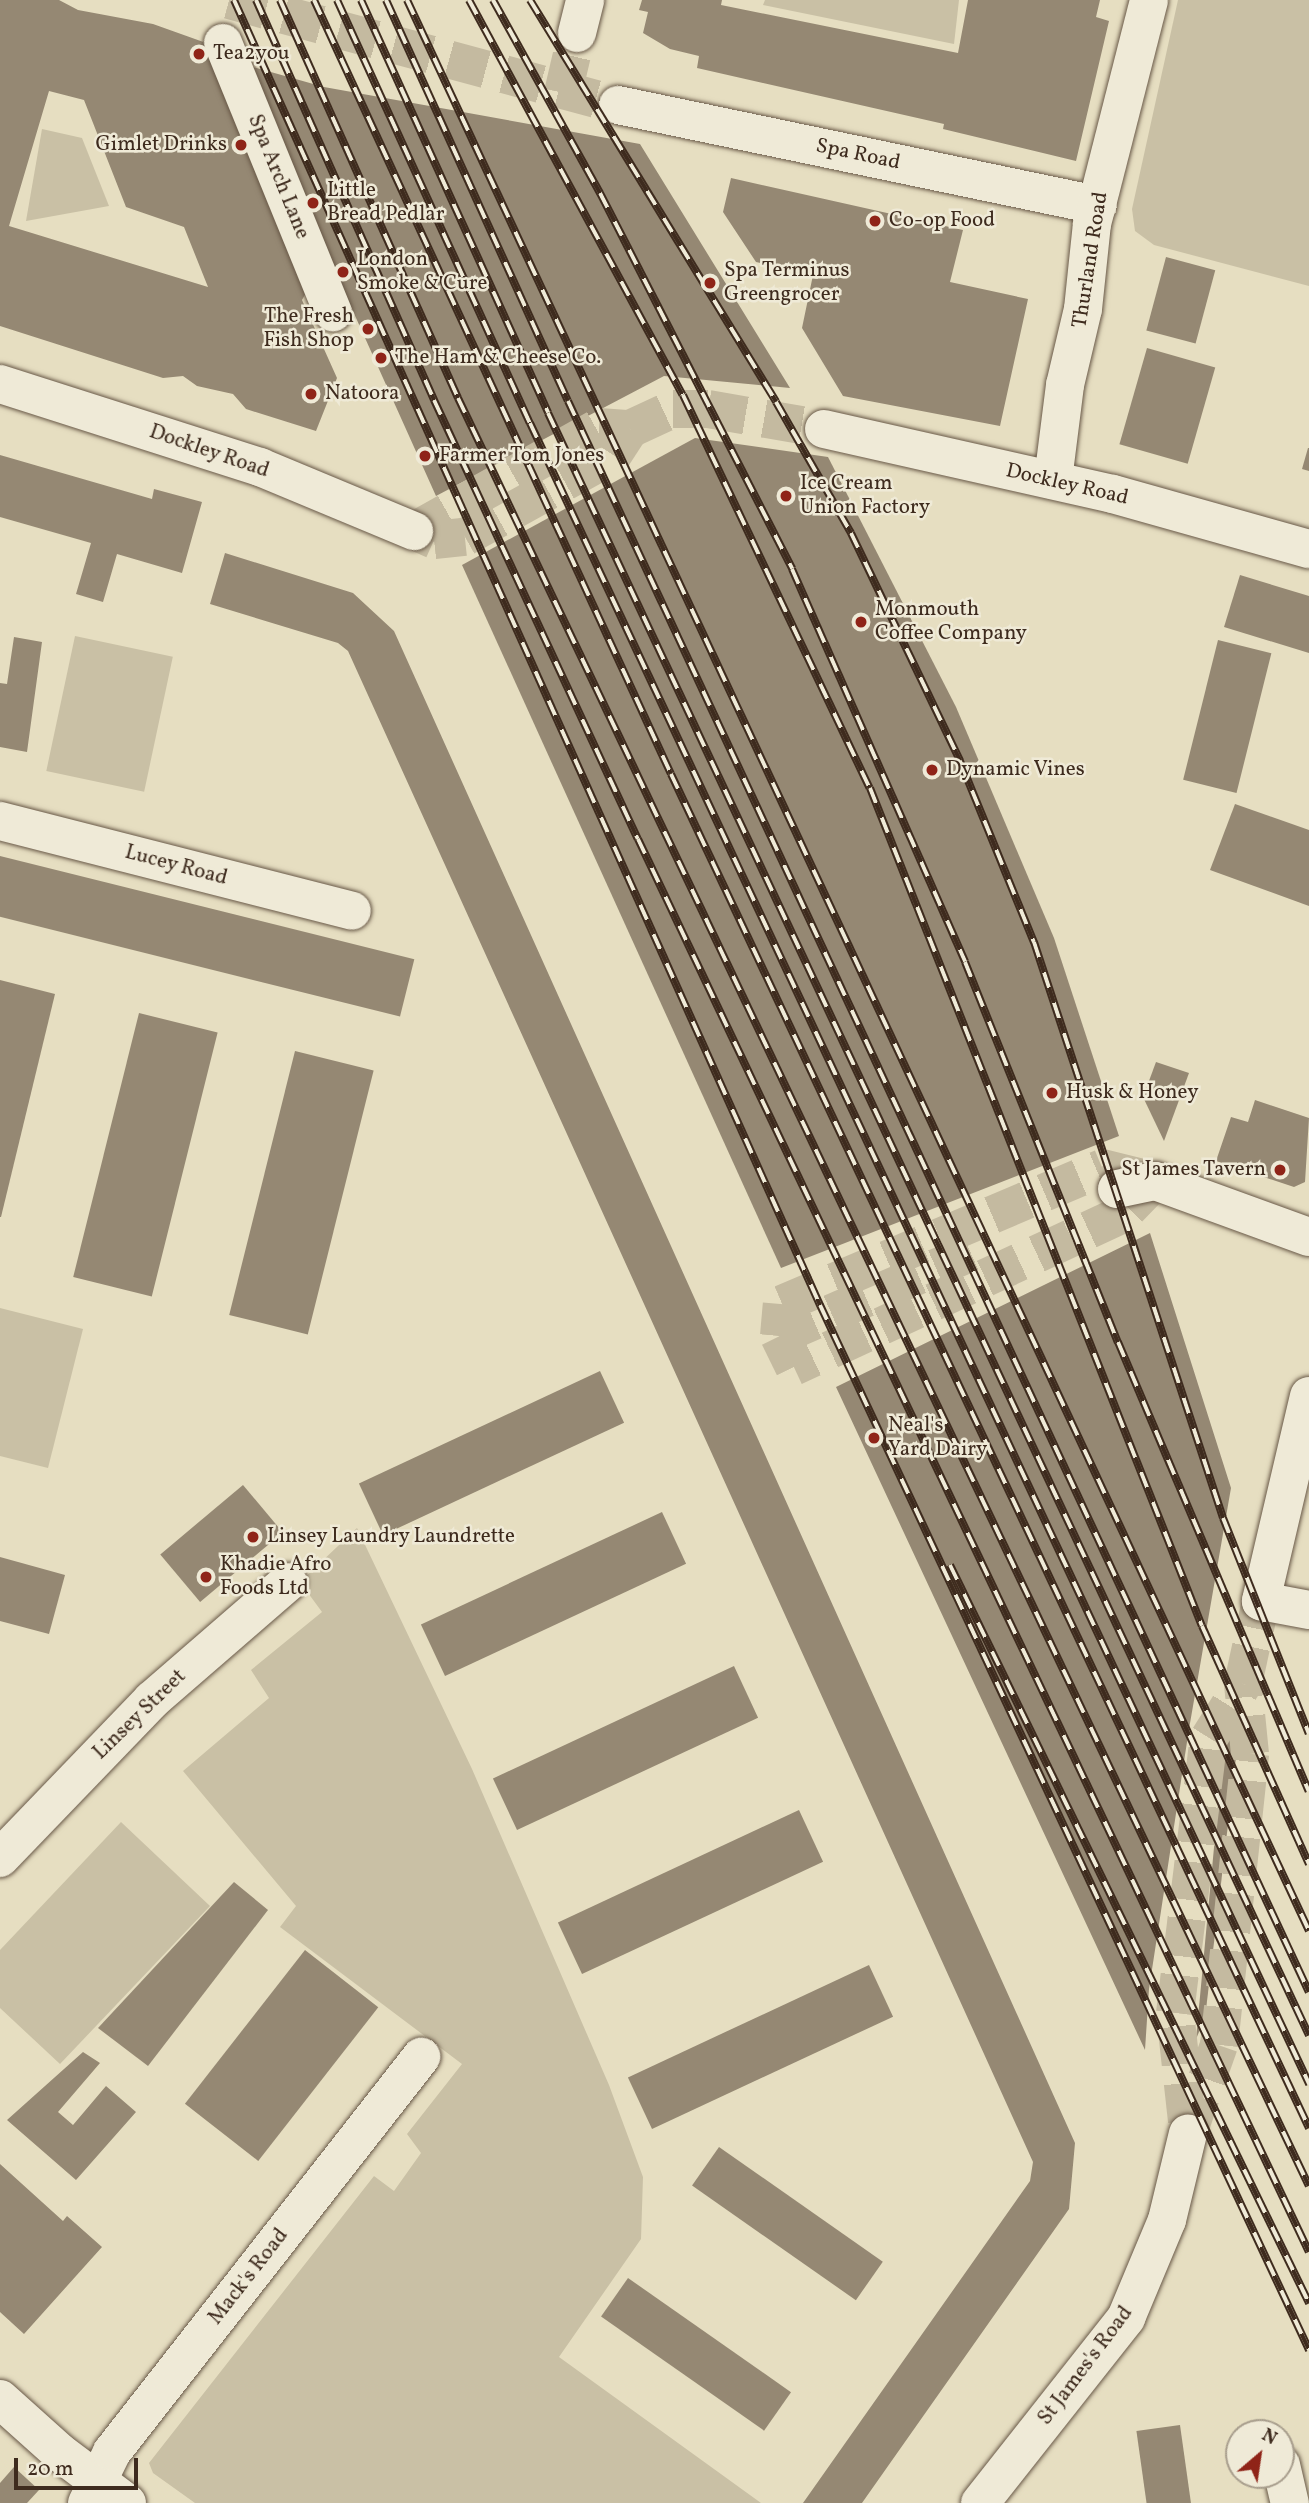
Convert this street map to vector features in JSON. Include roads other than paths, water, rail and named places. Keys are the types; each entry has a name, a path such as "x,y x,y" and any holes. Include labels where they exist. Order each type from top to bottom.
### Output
{"street":[{"name":"Thurland Road","path":"1053,480 1063,397 1081,325 1098,205 1149,0"},
{"name":"Spa Arch Lane","path":"223,43 333,312"},
{"name":"Spa Road","path":"618,105 1098,205"},
{"name":"Dockley Road","path":"0,384 250,464 414,531"},
{"name":"Dockley Road","path":"824,429 1053,480 1309,549"},
{"name":"Lucey Road","path":"0,821 352,911"},
{"path":"1117,1189 1155,1181 1309,1237"},
{"path":"1309,1396 1261,1601 1309,1610"},
{"name":"Linsey Street","path":"0,1858 152,1700 288,1581"},
{"name":"Mack's Road","path":"92,2492 112,2452 421,2057"},
{"name":"St James's Road","path":"980,2503 1126,2318 1167,2220 1188,2133"},
{"path":"0,2399 92,2492 127,2503"}],"tunnel":[{"path":"229,0 618,105"},
{"path":"563,93 577,33"},
{"path":"414,531 599,427 630,429 673,409 708,409 824,429"},
{"path":"414,531 434,540 465,537 613,455 630,429"},
{"path":"1102,1168 1155,1181 1123,1214 794,1367 779,1336 782,1304 1102,1168"},
{"path":"779,1336 979,1249"},
{"path":"1188,2133 1219,2045 1250,1754 1243,1684 1261,1601"},
{"path":"1187,2121 1175,2013 1209,1738 1243,1684"}],"railway":[{"path":"234,0 820,1305 1309,2350"},
{"path":"256,0 434,400 638,839 1309,2252"},
{"path":"280,0 458,398 1309,2186"},
{"path":"314,0 671,774 1309,2128"},
{"path":"337,0 530,423 1309,2084"},
{"path":"361,0 548,413 1309,2035"},
{"path":"386,0 568,401 1309,1992"},
{"path":"407,0 1309,1931"},
{"path":"469,0 683,395 870,788 1202,1626 1309,1864"},
{"path":"493,0 600,193 792,569 965,962 1118,1342 1309,1791"},
{"path":"530,0 776,402 851,533 960,761 1034,942 1223,1518 1309,1734"},
{"path":"950,1565 1309,2303"}],"place":[{"name":"Tea2you","path":"199,54"},
{"name":"Gimlet Drinks","path":"241,145"},
{"name":"Little Bread Pedlar","path":"313,203"},
{"name":"Co-op Food","path":"875,221"},
{"name":"London Smoke & Cure","path":"343,272"},
{"name":"Spa Terminus Greengrocer","path":"710,283"},
{"name":"The Fresh Fish Shop","path":"368,329"},
{"name":"The Ham & Cheese Co.","path":"381,358"},
{"name":"Natoora","path":"311,394"},
{"name":"Farmer Tom Jones","path":"425,456"},
{"name":"Ice Cream Union Factory","path":"786,496"},
{"name":"Monmouth Coffee Company","path":"861,622"},
{"name":"Dynamic Vines","path":"932,770"},
{"name":"Husk & Honey","path":"1052,1093"},
{"name":"St James Tavern","path":"1280,1170"},
{"name":"Neal's Yard Dairy","path":"874,1438"},
{"name":"Linsey Laundry Laundrette","path":"253,1537"},
{"name":"Khadie Afro Foods Ltd","path":"206,1577"}]}
